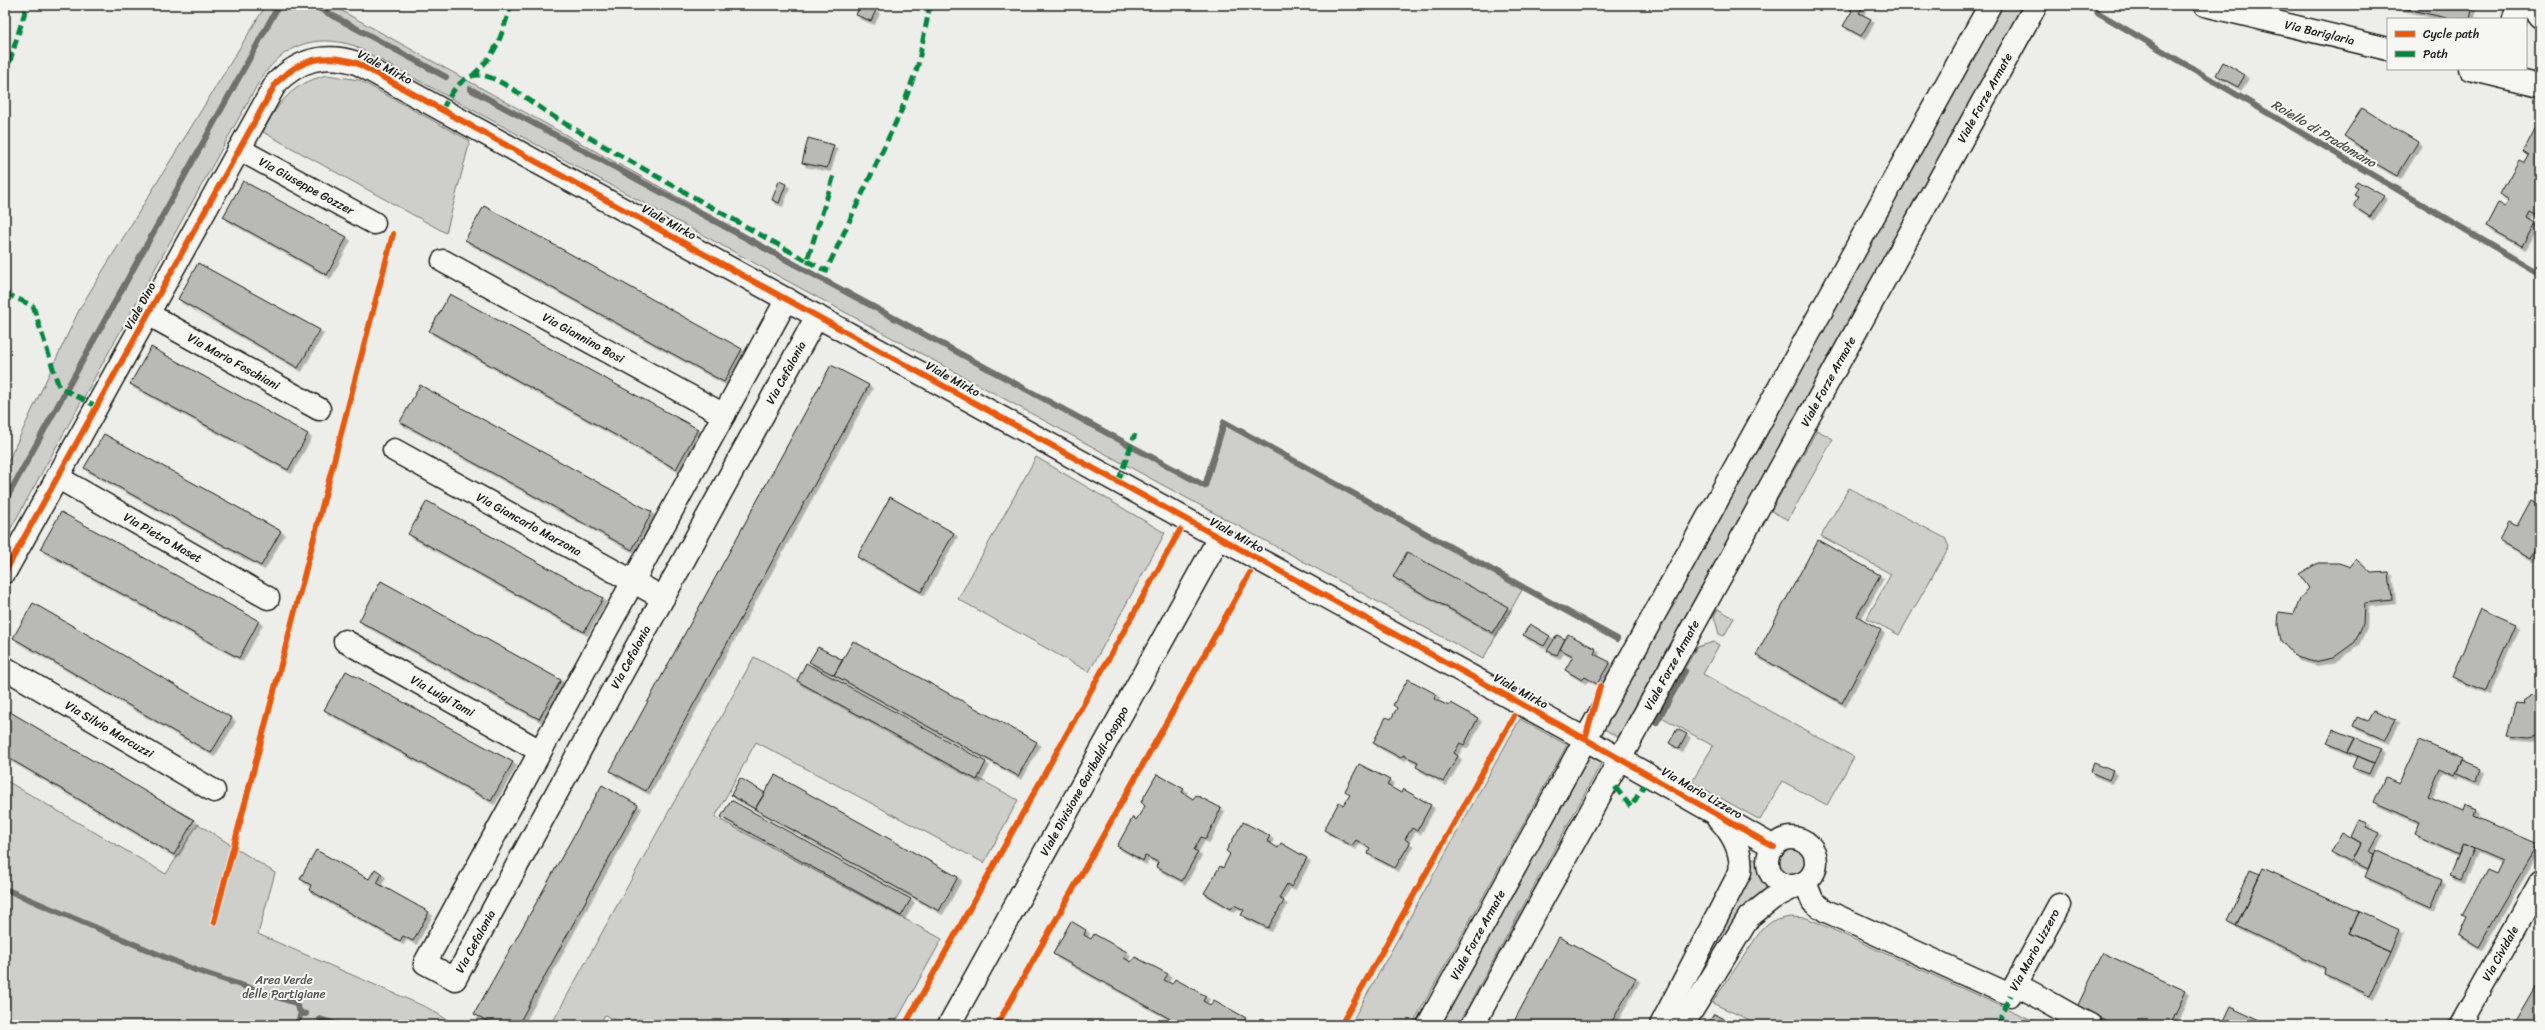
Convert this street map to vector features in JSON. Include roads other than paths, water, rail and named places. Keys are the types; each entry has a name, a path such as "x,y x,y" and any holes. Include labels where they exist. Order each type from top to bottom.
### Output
{"street":[{"name":"Viale Forze Armate","path":"1428,1025 1990,5"},
{"name":"Viale Forze Armate","path":"1473,1025 2036,5"},
{"name":"Via Bariglaria","path":"2205,5 2387,49"},
{"path":"2514,18 2518,5"},
{"path":"2530,5 2540,17"},
{"name":"Viale Mirko","path":"305,62 332,57 357,63 1585,739"},
{"name":"Viale Dino","path":"5,572 276,83 289,70 305,62"},
{"path":"2477,70 2524,77 2540,86"},
{"name":"Via Giuseppe Gozzer","path":"239,149 374,223"},
{"name":"Via Giannino Bosi","path":"443,261 724,415"},
{"name":"Via Cefalonia","path":"787,299 425,963 455,980 817,316"},
{"name":"Via Mario Foschiani","path":"148,314 319,409"},
{"name":"Via Giancarlo Marzona","path":"394,450 663,598"},
{"name":"Via Pietro Maset","path":"57,477 268,598"},
{"name":"Viale Divisione Garibaldi-Osoppo","path":"949,1025 1219,538"},
{"name":"Via Luigi Tami","path":"345,641 540,751"},
{"name":"Via Silvio Marcuzzi","path":"5,668 214,790"},
{"path":"1585,739 1620,758"},
{"name":"Via Mario Lizzero","path":"1620,758 1774,847"},
{"name":"Via Mario Lizzero","path":"1661,1025 1740,872 1740,858 1732,836 1709,809"},
{"path":"1683,1025 1749,917 1773,898 1802,883 1813,873 1816,862 1811,847 1806,842 1793,838 1779,842 1774,847 1768,862 1774,877 1787,886 1802,883"},
{"name":"Via Mario Lizzero","path":"1802,883 1813,902 1826,911 2010,996 2059,905"},
{"name":"Via Cividale","path":"2460,1025 2540,883"},
{"path":"2016,985 2042,997 2057,1009 2090,1025"}],"waterway":[{"path":"5,501 279,5"},
{"path":"313,5 446,77"},
{"name":"Roiello di Pradamano","path":"2097,12 2540,274"},
{"path":"470,89 1205,486 1224,422 1617,639"},
{"path":"1656,723 1685,671"},
{"path":"5,889 195,970 295,1003 301,1013"},
{"path":"297,1025 301,1013 306,1014"},
{"path":"320,1019 339,1025"}],"park label":[{"name":"Area Verde delle Partigiane","path":"284,987"}]}
